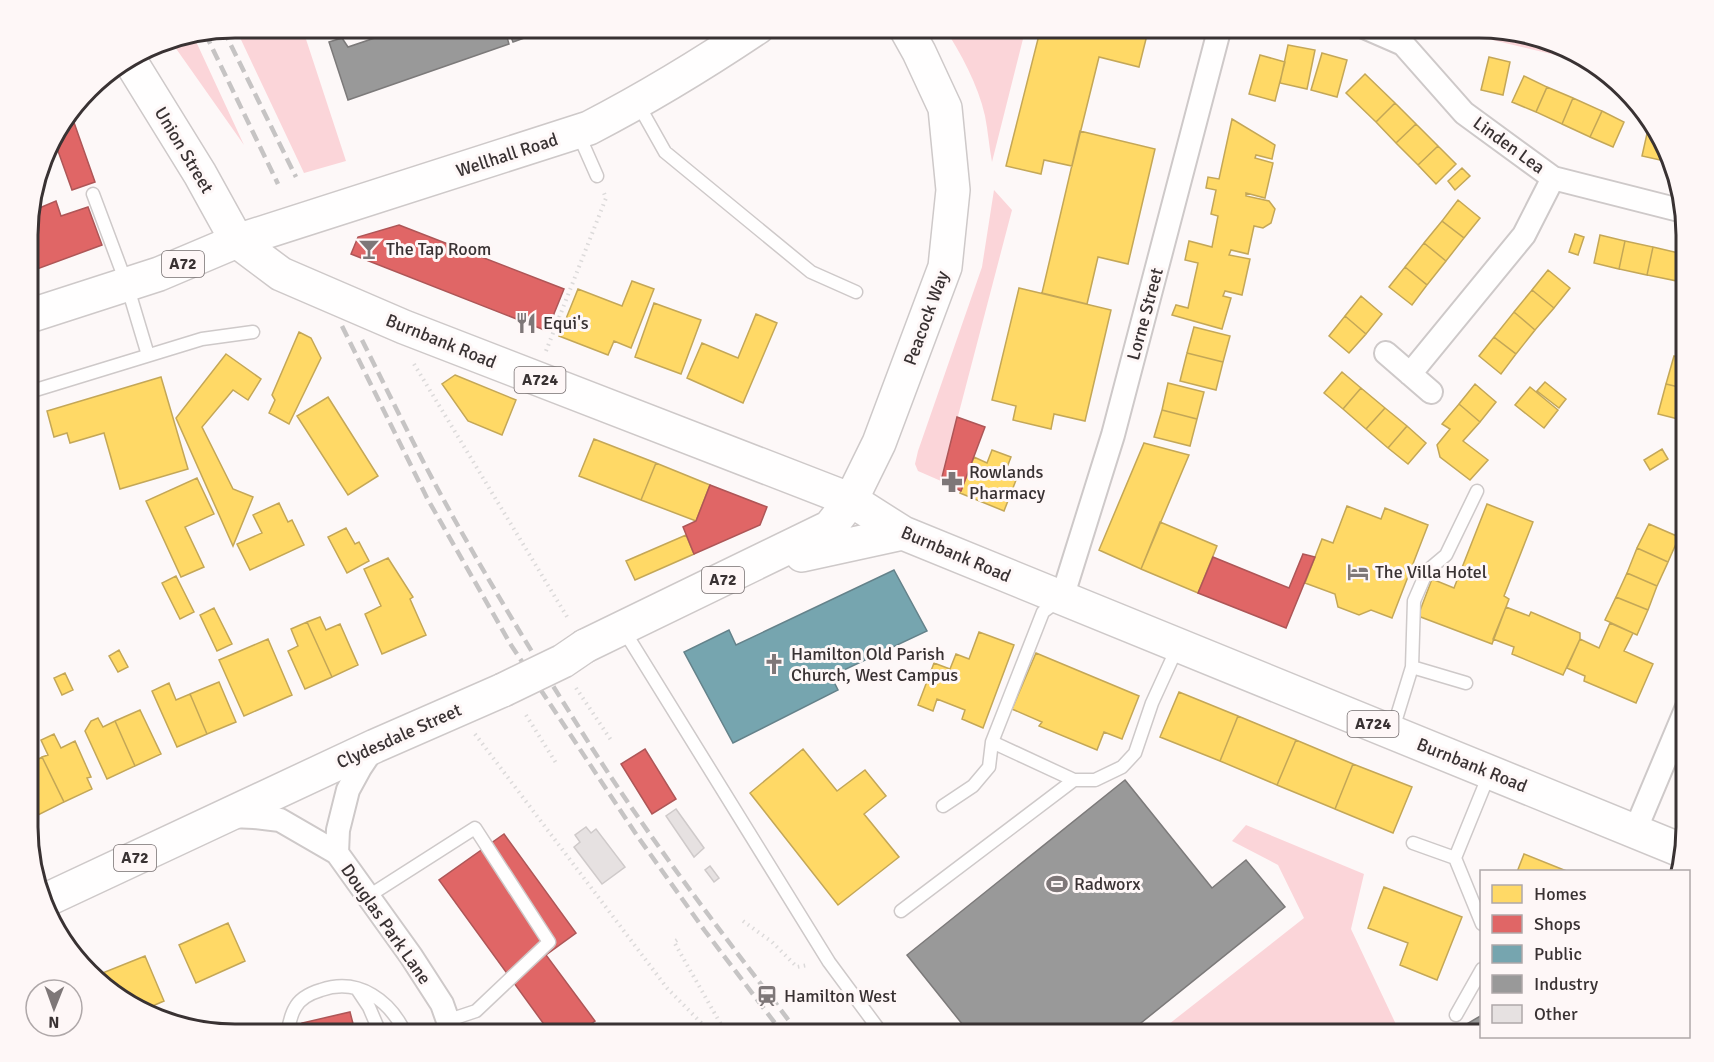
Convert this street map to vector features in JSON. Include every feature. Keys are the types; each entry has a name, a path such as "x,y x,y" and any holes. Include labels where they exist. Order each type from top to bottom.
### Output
{"main road":[{"name":"Wellhall Road","path":"237,241 589,128 637,103 742,38"},
{"name":"Peacock Way","path":"851,500 879,442 945,267 953,190 945,108 911,38"},
{"name":"Union Street","path":"133,66 200,174 237,241"},
{"name":"Burnbank Road","path":"237,241 281,274 404,327 851,500 903,533 1675,848"},
{"name":"A72","path":"38,313 159,274 237,241"},
{"name":"Clydesdale Street","path":"51,898 375,746 503,690 563,660 585,646 830,527 851,500"},
{"name":"Clydesdale Street","path":"750,567 903,533"}],"street":[{"name":"Lorne Street","path":"1062,598 1113,435 1217,38"},
{"name":"Linden Lea","path":"1389,38 1403,44 1464,113 1553,178 1674,209"},
{"path":"1410,374 1524,235 1553,178"},
{"path":"1386,353 1431,392"},
{"path":"1635,831 1676,733"},
{"name":"Douglas Park Lane","path":"375,746 348,790 338,830 337,853 411,956 441,1004 450,1024"},
{"path":"223,816 254,816 279,820 337,853"}],"lane":[{"path":"637,103 665,152 811,272 856,292"},
{"path":"578,132 597,176"},
{"path":"93,194 127,285 148,355"},
{"path":"38,389 202,339 253,332"},
{"path":"1392,732 1412,667 1414,601 1427,571 1446,555 1477,491"},
{"path":"943,806 973,786 989,767 992,742 1043,612 1062,598"},
{"path":"622,628 829,962 875,1024"},
{"path":"992,742 1074,780 1095,780 1122,767 1135,753 1152,703 1178,644"},
{"path":"1412,667 1466,683"},
{"path":"1480,919 1455,858 1490,772"},
{"path":"901,911 1074,780"},
{"path":"367,897 475,828 549,942 476,1011 456,1024"},
{"path":"1413,843 1455,858"},
{"path":"1456,1015 1480,973"},
{"path":"290,1024 295,1008 301,1000 312,993 336,986 371,993 386,1004 402,1024"},
{"path":"357,989 369,1007 376,1024"},
{"path":"291,1018 292,1024"}],"path":[{"path":"536,378 606,198 597,176"},
{"path":"404,327 413,363 585,646"},
{"path":"577,689 610,740"},
{"path":"456,710 667,988 702,1024"},
{"path":"526,715 556,764"},
{"path":"743,921 772,942 798,967 829,962"},
{"path":"677,940 674,942 721,1024"}],"shaded area":[{"path":"240,38 306,38 346,161 304,173"},
{"path":"951,38 1023,38 992,162 985,116 978,92"},
{"path":"1485,38 1518,41 1564,57"},
{"path":"196,42 244,145 175,47"},
{"path":"994,190 1012,210 941,481 918,471 915,464 982,267"},
{"path":"1246,825 1364,874 1351,929 1396,1024 1169,1024 1304,918 1278,865 1232,841"}],"building: Homes":[{"path":"1038,38 1146,38 1139,67 1099,57 1072,166 1044,160 1041,174 1006,166"},
{"path":"1288,45 1315,50 1307,89 1280,83"},
{"path":"1322,53 1347,60 1337,97 1311,90"},
{"path":"1260,55 1285,62 1275,101 1249,94"},
{"path":"1489,57 1510,62 1503,95 1481,90"},
{"path":"1365,74 1395,103 1376,122 1346,93"},
{"path":"1524,76 1547,87 1536,112 1512,102"},
{"path":"1547,87 1573,98 1562,124 1536,112"},
{"path":"1573,98 1602,111 1590,137 1562,124"},
{"path":"1395,103 1416,124 1396,143 1376,122"},
{"path":"1602,111 1624,122 1613,147 1590,137"},
{"path":"1232,119 1275,145 1272,159 1256,155 1255,158 1273,163 1265,198 1246,193 1246,196 1269,201 1275,209 1271,223 1263,228 1254,226 1248,254 1231,250 1229,255 1250,259 1242,295 1225,291 1223,296 1231,298 1222,329 1172,315 1176,305 1188,308 1198,263 1185,260 1189,241 1212,247 1218,216 1211,214 1216,190 1206,188 1208,177 1219,179"},
{"path":"1416,124 1438,146 1418,165 1396,143"},
{"path":"1080,131 1155,149 1128,264 1098,257 1087,304 1042,293"},
{"path":"1647,132 1662,160 1642,156"},
{"path":"1438,146 1456,164 1436,184 1418,165"},
{"path":"1462,168 1470,176 1455,190 1448,181"},
{"path":"1458,200 1480,218 1464,238 1442,221"},
{"path":"1442,221 1464,238 1446,261 1424,243"},
{"path":"1575,234 1584,237 1578,255 1569,252"},
{"path":"1600,235 1625,241 1619,269 1594,263"},
{"path":"1625,241 1653,247 1647,275 1619,269"},
{"path":"1424,243 1446,261 1427,285 1405,267"},
{"path":"1653,247 1676,252 1676,281 1647,275"},
{"path":"1405,267 1427,285 1412,305 1389,287"},
{"path":"1548,270 1570,288 1554,308 1532,290"},
{"path":"632,281 654,289 631,348 614,341 608,355 559,336 578,289 622,306"},
{"path":"1019,288 1111,310 1085,421 1054,414 1051,429 1013,420 1016,406 992,400"},
{"path":"1532,290 1554,308 1535,330 1514,312"},
{"path":"1361,296 1382,314 1366,334 1345,316"},
{"path":"654,303 701,320 681,374 635,357"},
{"path":"1514,312 1535,330 1516,354 1494,337"},
{"path":"756,314 777,323 743,403 687,378 702,343 738,358"},
{"path":"1345,316 1366,334 1349,353 1329,336"},
{"path":"1194,327 1230,336 1223,362 1187,353"},
{"path":"299,332 311,338 321,358 289,424 269,413 275,400 272,395"},
{"path":"1494,337 1516,354 1501,374 1479,356"},
{"path":"1187,353 1223,362 1216,390 1180,381"},
{"path":"226,354 261,379 248,400 233,390 202,427 233,489 253,497 233,546 176,418"},
{"path":"1674,356 1676,357 1676,386 1666,384"},
{"path":"1342,372 1361,388 1343,409 1324,393"},
{"path":"455,375 516,400 502,435 468,421 442,384"},
{"path":"161,377 188,469 120,489 104,433 70,443 67,433 54,437 47,411"},
{"path":"1545,382 1566,399 1559,408 1537,391"},
{"path":"1168,383 1204,392 1197,419 1162,410"},
{"path":"1475,384 1496,402 1480,422 1459,404"},
{"path":"1666,384 1676,386 1676,418 1658,414"},
{"path":"1530,387 1558,410 1544,428 1515,405"},
{"path":"1361,388 1385,408 1366,429 1343,409"},
{"path":"328,397 378,476 348,495 297,416"},
{"path":"1459,404 1480,422 1463,441 1488,460 1470,480 1440,457 1437,445 1450,429 1442,424"},
{"path":"1385,408 1407,426 1388,448 1366,429"},
{"path":"1162,410 1197,419 1190,446 1154,437"},
{"path":"1407,426 1426,443 1408,464 1388,448"},
{"path":"594,439 656,463 641,500 579,476"},
{"path":"1144,443 1189,455 1141,569 1099,550"},
{"path":"1662,449 1668,459 1650,470 1644,460"},
{"path":"992,450 1011,457 1006,470 1018,475 1004,511 960,493 974,457 987,463"},
{"path":"656,463 710,485 696,521 641,500"},
{"path":"197,478 214,514 185,527 204,567 181,577 146,501"},
{"path":"279,503 288,522 292,520 304,545 250,570 237,544 262,533 253,515"},
{"path":"1487,504 1533,522 1504,596 1509,599 1492,644 1418,616 1432,579 1454,588"},
{"path":"1347,506 1381,519 1385,508 1428,525 1392,618 1371,610 1359,615 1338,607 1335,594 1305,583 1322,539 1333,543"},
{"path":"1160,522 1217,546 1198,593 1141,569"},
{"path":"1649,524 1676,536 1676,544 1668,562 1637,548"},
{"path":"346,528 355,544 359,542 369,561 347,573 328,537"},
{"path":"686,535 694,554 635,580 626,561"},
{"path":"1637,548 1668,562 1657,586 1627,573"},
{"path":"388,558 413,597 410,599 426,635 382,654 365,614 381,606 364,569"},
{"path":"1627,573 1657,586 1648,610 1616,597"},
{"path":"176,576 194,612 180,619 162,583"},
{"path":"1616,597 1648,610 1637,635 1605,620"},
{"path":"1506,607 1529,616 1531,612 1580,633 1580,639 1563,675 1512,654 1514,647 1493,639"},
{"path":"214,608 232,644 217,651 200,615"},
{"path":"320,617 326,630 340,624 358,665 332,677 307,622"},
{"path":"307,622 332,677 305,689 288,651 298,646 291,629"},
{"path":"1610,623 1633,633 1624,651 1653,664 1636,703 1584,681 1585,676 1567,668 1580,639 1599,648"},
{"path":"979,632 1014,645 983,728 962,719 965,710 937,699 933,711 918,705 934,663 950,669 956,654 969,659"},
{"path":"268,639 292,695 244,716 219,660"},
{"path":"119,650 128,667 118,672 109,656"},
{"path":"1036,653 1139,696 1122,739 1104,732 1097,750 1039,726 1042,722 1012,709"},
{"path":"65,673 73,690 62,695 54,678"},
{"path":"219,682 236,722 207,734 190,694"},
{"path":"169,683 176,700 190,694 207,734 177,747 152,691"},
{"path":"1179,692 1238,716 1220,761 1160,737"},
{"path":"140,710 161,754 135,766 115,721"},
{"path":"1238,716 1296,740 1277,785 1220,761"},
{"path":"98,718 103,727 115,721 135,766 107,779 85,731 91,721"},
{"path":"54,734 61,748 75,741 91,777 87,778 92,789 64,802 42,757 48,755 41,740"},
{"path":"1296,740 1353,764 1335,809 1277,785"},
{"path":"803,749 837,791 865,770 886,796 864,814 899,857 838,905 750,793"},
{"path":"42,757 64,802 38,815 38,759"},
{"path":"1353,764 1412,787 1393,833 1335,809"},
{"path":"1524,854 1564,870 1518,870"},
{"path":"1384,887 1462,917 1437,980 1400,965 1408,943 1368,928"},
{"path":"228,923 245,961 196,983 179,945"},
{"path":"145,956 164,1001 153,1006 148,1004 125,991 102,973"}],"building: Shops":[{"path":"74,122 95,182 72,190 57,149"},
{"path":"56,201 61,216 88,207 102,245 38,269 39,208"},
{"path":"399,225 564,289 547,331 351,254 358,237"},
{"path":"957,417 985,427 961,491 941,481"},
{"path":"710,485 767,507 760,525 694,554 683,527 696,521"},
{"path":"1303,554 1315,557 1286,628 1198,593 1213,557 1289,588"},
{"path":"645,749 676,799 652,814 621,764"},
{"path":"504,834 576,933 546,955 595,1021 591,1024 544,1024 439,880"},
{"path":"350,1012 353,1024 302,1024"}],"building: Public":[{"name":"Hamilton Old Parish Church, West Campus","path":"894,570 927,631 831,676 838,690 733,743 684,652 729,630 736,645"}],"building: Industry":[{"path":"342,38 348,47 375,38 507,38 509,44 348,100 329,42"},
{"path":"511,38 524,38 513,42"},
{"path":"1125,780 1212,888 1246,860 1285,907 1140,1024 962,1024 907,955"},
{"path":"1480,1016 1480,1024 1467,1024"}],"building: Other":[{"path":"676,809 704,848 694,857 666,816"},
{"path":"586,827 591,833 596,829 625,867 602,884 574,847 580,842 575,835"},
{"path":"710,866 719,878 714,882 705,870"}],"railway":[{"path":"228,38 296,177"},
{"path":"208,39 278,184"},
{"path":"342,326 427,498 511,645 638,837 776,1024"},
{"path":"362,340 451,513 505,607 580,729 658,846 792,1024"}],"place":[{"name":"The Tap Room","path":"369,249"},
{"name":"Equi's","path":"526,323"},
{"name":"Rowlands Pharmacy","path":"952,482"},
{"name":"The Villa Hotel","path":"1358,572"},
{"name":"Hamilton Old Parish Church, West Campus","path":"774,664"},
{"name":"Radworx","path":"1057,884"},
{"name":"Hamilton West","path":"767,996"}]}
